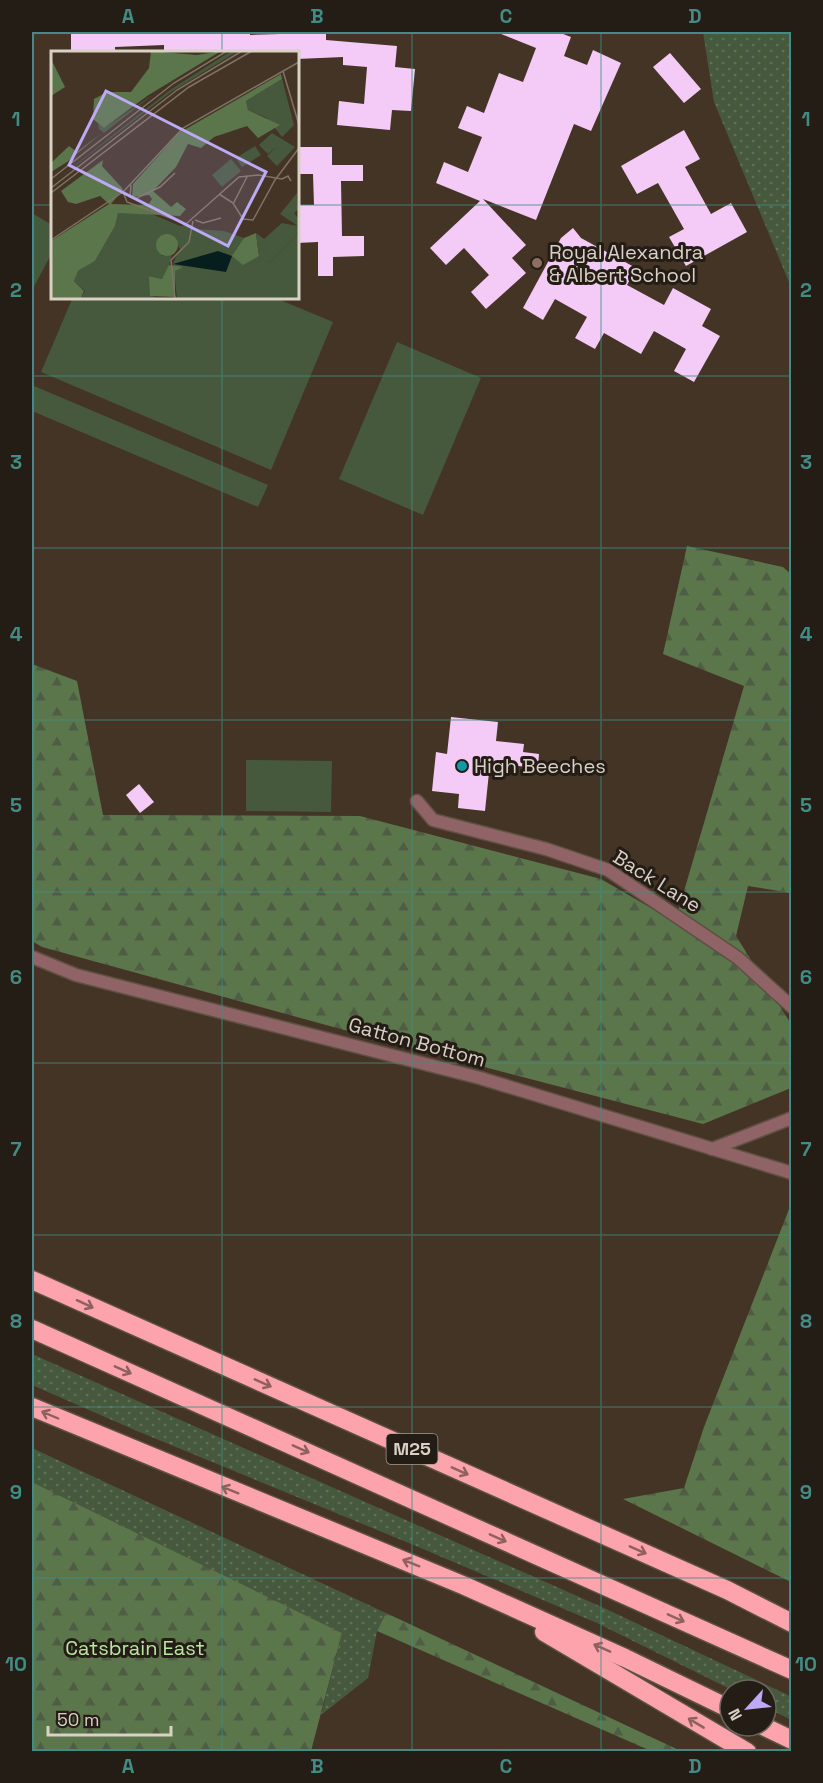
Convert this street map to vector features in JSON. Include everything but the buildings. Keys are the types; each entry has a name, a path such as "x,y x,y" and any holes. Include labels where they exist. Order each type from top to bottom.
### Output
{"highway":[{"name":"M25","path":"32,1280 727,1590 792,1623"},
{"name":"M25","path":"32,1329 792,1670"},
{"path":"32,1407 465,1586 625,1658 718,1703"},
{"path":"465,1586 747,1752"},
{"path":"778,1733 792,1740"}],"street":[{"name":"Back Lane","path":"417,801 433,820 546,849 609,870 738,958 792,1007"},
{"name":"Gatton Bottom","path":"32,957 76,975 480,1078 792,1173"},
{"path":"712,1149 792,1118"}],"green space":[{"path":"703,32 791,32 791,287 714,102"},
{"path":"32,213 51,224 51,255 32,290"},
{"path":"73,298 275,298 333,322 271,470 41,372"},
{"path":"397,342 481,378 423,515 339,479"},
{"path":"34,386 268,485 258,507 32,411"},
{"path":"687,546 783,567 792,575 791,893 748,886 736,936 791,1024 791,1088 703,1124 377,1039 42,947 32,941 32,664 77,681 103,815 360,816 601,879 675,922 744,686 663,654"},
{"path":"246,760 332,761 331,812 246,811"},
{"path":"791,1204 792,1582 623,1499 684,1488 704,1427"},
{"path":"32,1354 604,1608 752,1678 718,1678 718,1683 597,1623 32,1385"},
{"path":"32,1448 386,1613 377,1631 368,1678 321,1715 342,1633 32,1482"},
{"name":"Catsbrain East","path":"32,1482 342,1633 311,1751 32,1751"},
{"path":"386,1613 681,1751 651,1751 377,1631"},
{"path":"778,1690 791,1697 791,1720 778,1713"}],"place":[{"name":"Royal Alexandra & Albert School","path":"537,263"},
{"name":"High Beeches","path":"462,766"}]}
